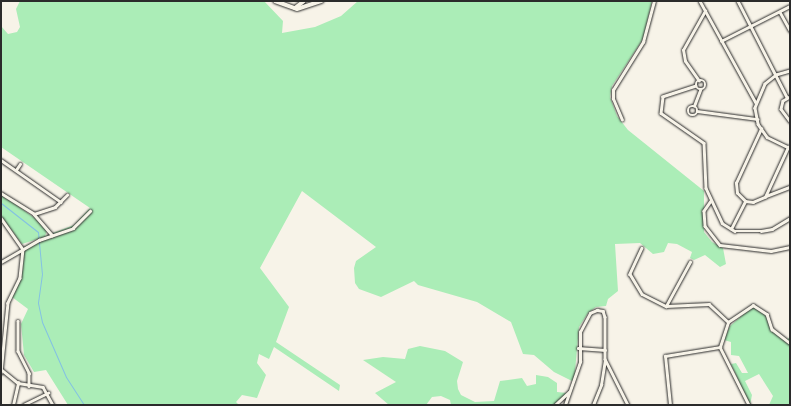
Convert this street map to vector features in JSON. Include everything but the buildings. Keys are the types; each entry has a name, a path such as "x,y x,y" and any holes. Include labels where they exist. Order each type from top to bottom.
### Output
{"main road":[{"path":"276,1 293,9 322,1"},
{"path":"293,9 304,1"}],"street":[{"path":"622,120 613,99 613,90 643,42 654,1"},
{"path":"700,1 756,103 757,119 761,129 773,142 789,148 764,197"},
{"path":"738,1 788,97 781,109 784,117 790,121"},
{"path":"721,41 790,6"},
{"path":"705,11 683,50 685,61 699,81 706,85 700,90 694,106 690,107 688,112 694,115 697,111 757,119"},
{"path":"780,12 790,30"},
{"path":"756,103 765,84 776,75 790,71"},
{"path":"699,81 696,86 666,94 660,107 665,119 704,143 704,180 711,201 722,223 731,229 768,230 790,218"},
{"path":"696,86 700,90"},
{"path":"694,106 697,111"},
{"path":"761,129 736,183 737,193 745,201 753,202 790,187"},
{"path":"1,160 62,202"},
{"path":"16,170 20,164"},
{"path":"769,188 774,193"},
{"path":"1,192 34,214 52,236"},
{"path":"34,214 62,202 67,195"},
{"path":"711,201 704,211 705,226 720,245 771,251 790,247"},
{"path":"731,229 745,201"},
{"path":"1,262 23,249 73,228 90,211"},
{"path":"1,218 23,249 20,278 8,303 1,373"},
{"path":"642,248 630,268 632,279 642,294 666,306 710,304 728,322"},
{"path":"666,306 690,262"},
{"path":"749,405 720,347 728,322 753,305 767,314 772,329 790,342"},
{"path":"560,401 565,405 580,362 578,348 580,332 590,314 597,310 605,314 605,359 602,385 593,405"},
{"path":"18,321 18,351 29,372 29,386"},
{"path":"670,405 663,359 686,351 720,347"},
{"path":"578,348 605,350"},
{"path":"605,359 628,405"},
{"path":"2,369 18,383 43,387 53,405"},
{"path":"13,405 18,383"},
{"path":"555,405 571,390"},
{"path":"23,405 48,393"}],"green space":[{"path":"20,1 264,1 283,21 282,33 315,27 341,16 358,1 652,1 643,39 612,86 610,97 617,116 628,130 704,191 704,232 712,242 723,248 726,264 720,267 705,255 694,260 690,258 692,252 677,244 668,243 664,252 653,254 640,243 615,244 618,291 608,299 606,306 596,307 588,313 579,327 574,382 554,372 534,355 523,354 511,322 477,302 418,285 414,281 381,297 359,289 355,283 354,268 356,261 376,247 302,191 260,268 289,307 276,342 340,385 339,391 274,347 269,359 259,354 257,363 266,375 257,398 242,395 236,402 239,405 68,405 46,370 34,372 24,355 21,324 28,309 12,297 23,269 24,247 41,238 22,244 1,216 1,194 36,219 47,231 45,236 74,225 90,208 1,147 1,26 8,34 17,32 20,27 16,9"},
{"path":"753,306 766,314 771,330 785,341 790,337 790,405 769,405 773,396 759,374 745,381 752,395 750,405 731,364 736,363 742,373 748,373 739,356 731,355 731,342 724,340 730,326"},
{"path":"420,346 445,351 463,362 457,381 458,389 461,395 475,402 494,401 500,381 522,378 527,386 536,384 536,375 548,377 557,383 557,392 567,393 554,405 451,405 450,400 441,396 432,397 426,405 389,405 375,393 396,382 363,360 383,357 405,359 408,349"}],"waterway":[{"path":"1,203 38,232 42,274 38,303 42,322 66,377 84,405"}]}
